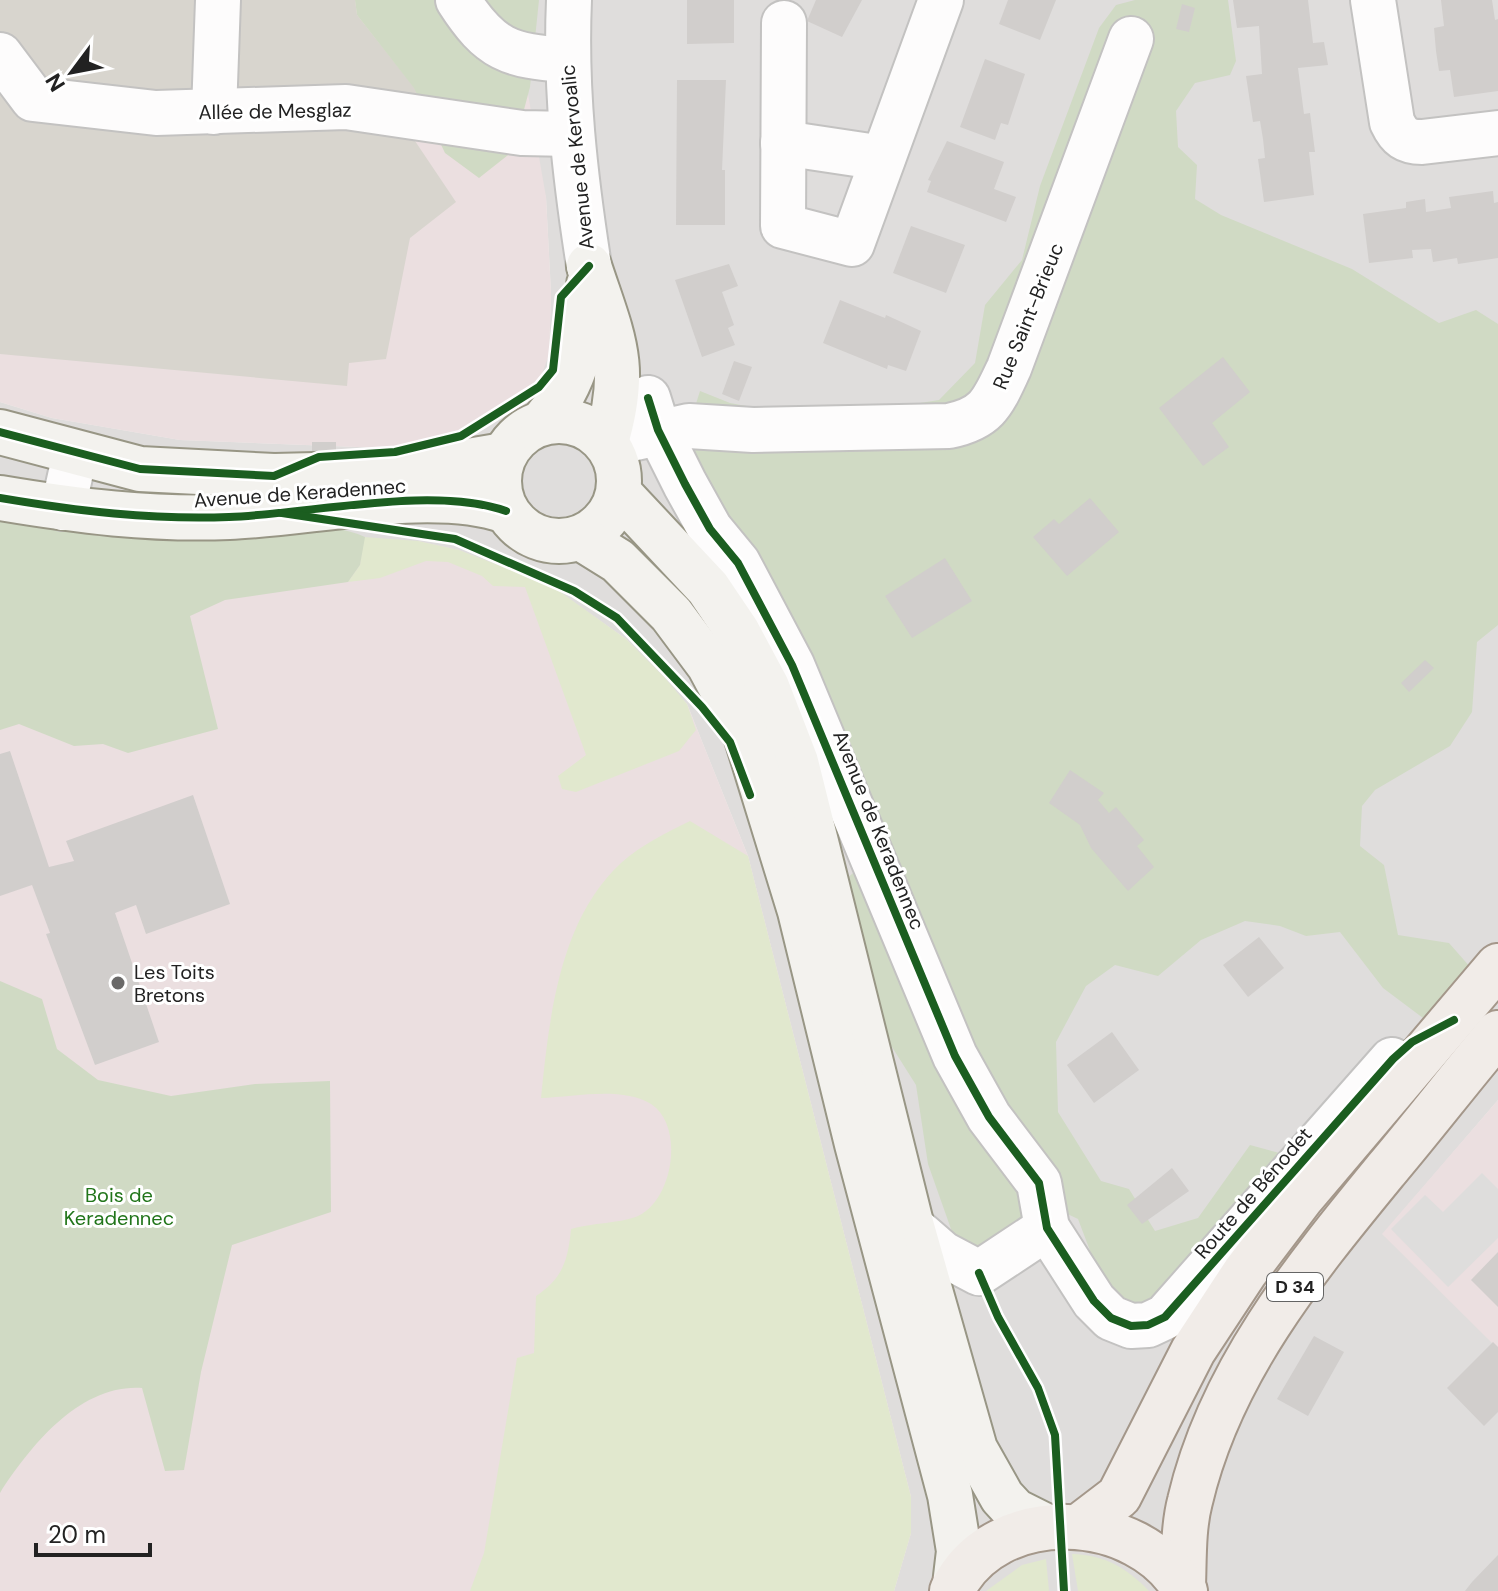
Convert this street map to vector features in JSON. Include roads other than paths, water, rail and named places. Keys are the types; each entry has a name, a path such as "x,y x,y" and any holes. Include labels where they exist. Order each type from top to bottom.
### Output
{"main road":[{"name":"Route de Bénodet","path":"1064,1526 1119,1496 1193,1351 1245,1272 1302,1197 1498,966"},
{"name":"D 34","path":"1184,1588 1189,1503 1213,1429 1241,1366 1340,1226 1498,1033"},
{"path":"953,1588 990,1551 1011,1538 1064,1526 1114,1533 1152,1554 1184,1588"}],"street":[{"path":"214,112 218,0"},
{"path":"458,0 483,34 498,47 514,55 566,60"},
{"name":"Avenue de Kervoalic","path":"569,0 566,60 571,134 589,266 616,350 620,383 608,445"},
{"path":"784,23 783,226 852,244 941,0"},
{"path":"1373,0 1392,122 1398,135 1410,142 1422,142 1498,133"},
{"name":"Rue Saint-Brieuc","path":"608,445 653,414 689,426 753,430 949,426 970,421 985,412 1009,368 1131,39"},
{"name":"Allée de Mesglaz","path":"0,55 33,99 156,113 346,107 522,133 571,134"},
{"path":"783,143 883,158"},
{"name":"Avenue de Kervoalic","path":"543,422 560,403 573,374 585,323 589,266"},
{"name":"Avenue de Keradennec","path":"653,414 710,529 738,563 792,665 847,790 955,1056 989,1117 1039,1183 1047,1228 1074,1274"},
{"path":"543,422 575,422 608,445 620,477 619,493 601,525 581,538 560,542 535,536 524,530 506,511 500,493 504,455 520,435 543,422"},
{"name":"Avenue de Keradennec","path":"0,432 140,469 324,477 423,470 504,455"},
{"path":"63,508 75,454"},
{"path":"619,493 680,556 727,613 780,719 796,762 912,1227 975,1449 992,1485 1008,1504 1064,1526"},
{"name":"Avenue de Keradennec","path":"0,498 146,518 194,518 433,499 482,502 506,511"},
{"path":"581,538 618,561 671,614 709,665 749,742 800,911 857,1144 950,1495 959,1551 953,1588"},
{"name":"Route de Bénodet","path":"1074,1274 1111,1318 1131,1326 1148,1325 1165,1317 1393,1059 1412,1042 1454,1020"},
{"path":"912,1227 953,1260 979,1273 1047,1228"}],"place":[{"name":"Les Toits Bretons","path":"118,983"}],"park label":[{"name":"Bois de Keradennec","path":"119,1206"}]}
